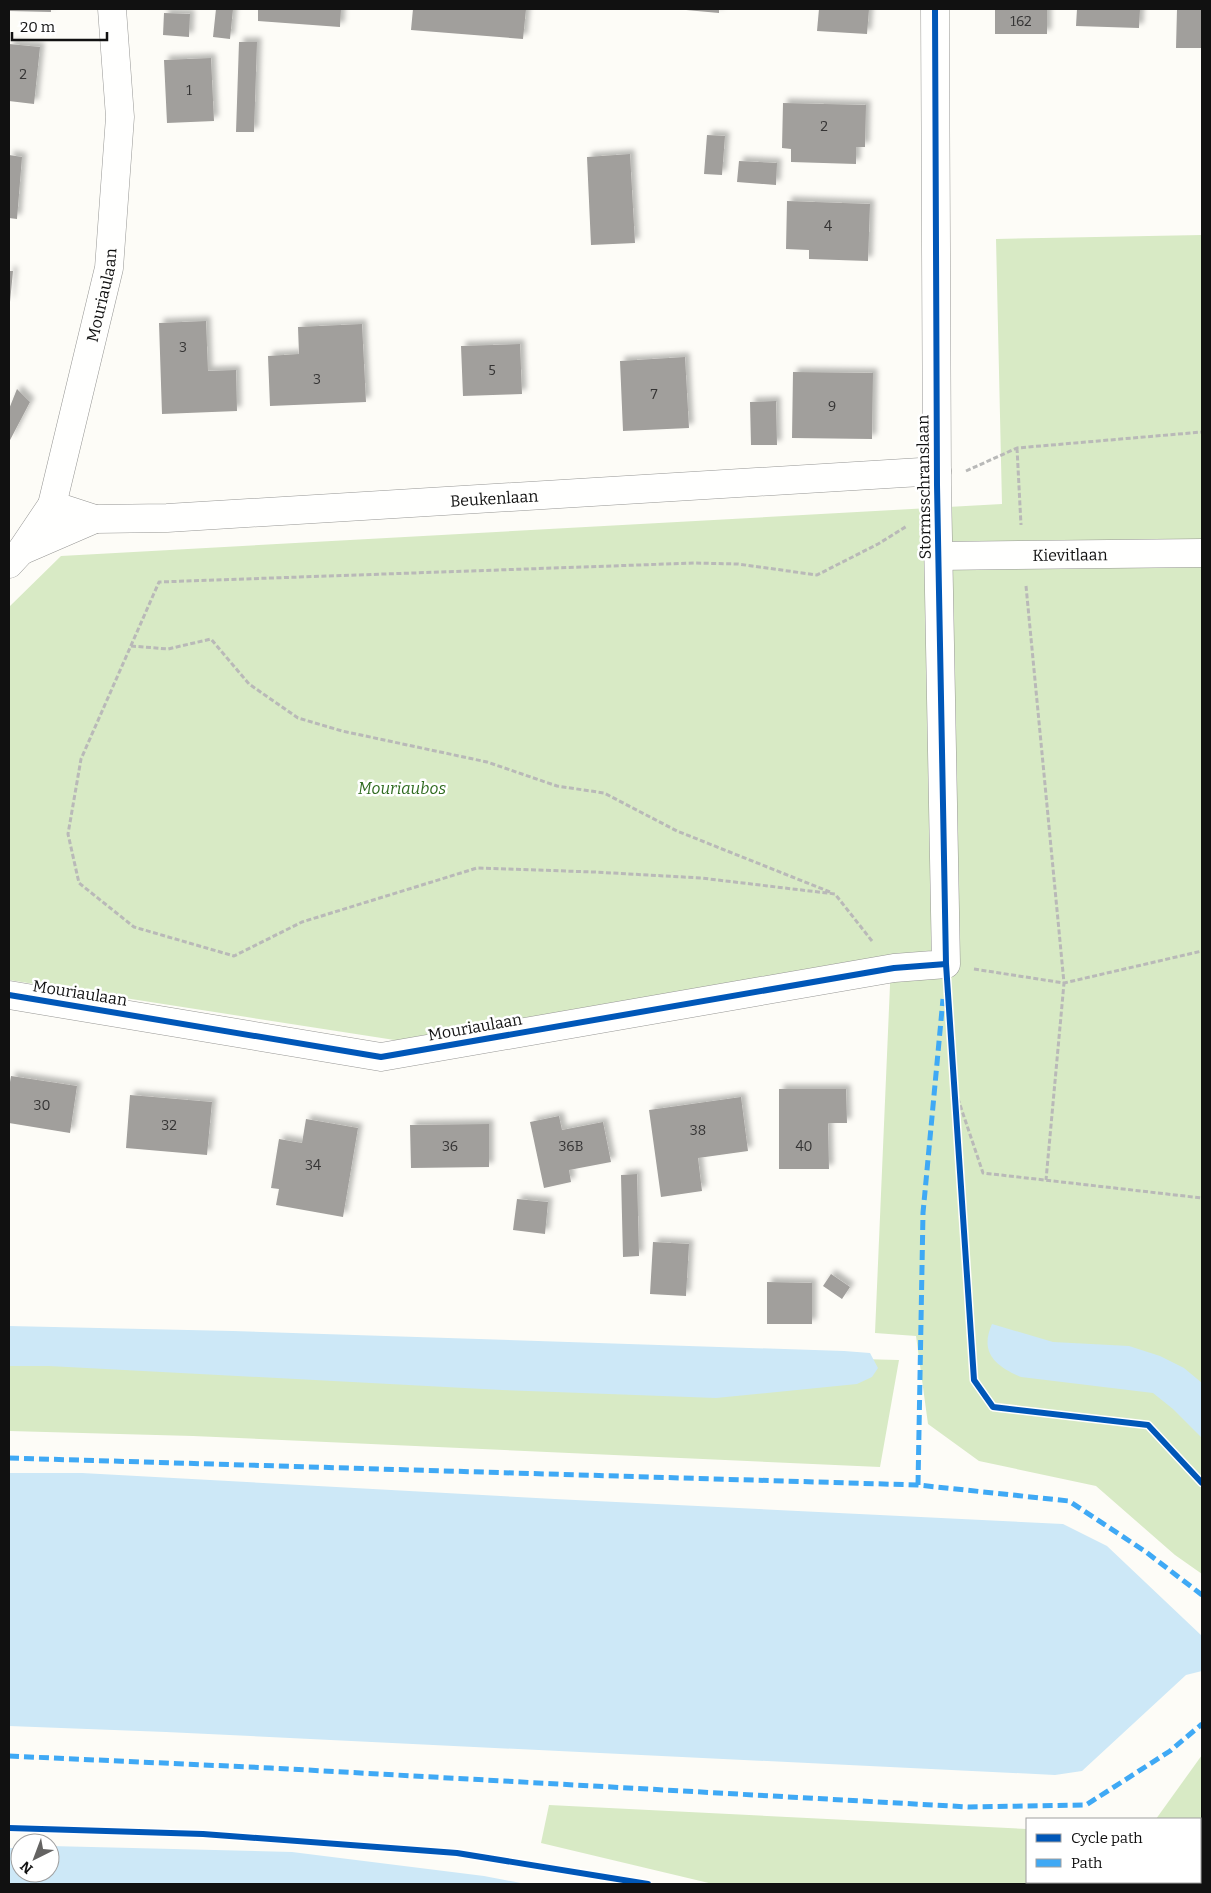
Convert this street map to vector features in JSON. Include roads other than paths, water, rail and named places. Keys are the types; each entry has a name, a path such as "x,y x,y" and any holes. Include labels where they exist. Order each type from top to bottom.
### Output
{"street":[{"name":"Mouriaulaan","path":"15,557 52,505 109,268 120,117 112,9"},
{"name":"Stormsschranslaan","path":"935,9 937,488 946,964"},
{"name":"Beukenlaan","path":"52,505 95,519 167,518 937,488"},
{"path":"15,557 95,519"},
{"name":"Kievitlaan","path":"938,556 1202,553"},
{"name":"Mouriaulaan","path":"9,995 381,1057 894,968 946,964"}],"water":[{"path":"992,1324 1053,1342 1129,1346 1160,1356 1184,1368 1202,1383 1202,1438 1173,1409 1153,1393 1021,1377 1012,1373 997,1363 989,1351 988,1334"},
{"path":"9,1326 233,1331 844,1351 870,1353 878,1368 872,1377 857,1384 716,1398 502,1390 49,1366 9,1366"},
{"path":"9,1473 82,1473 1063,1524 1107,1546 1202,1636 1202,1671 1186,1675 1082,1771 1055,1775 9,1726"},
{"path":"60,1846 292,1852 484,1876 526,1884 9,1884 9,1848 10,1883 60,1883"}],"park label":[{"name":"Mouriaubos","path":"402,788"}]}
